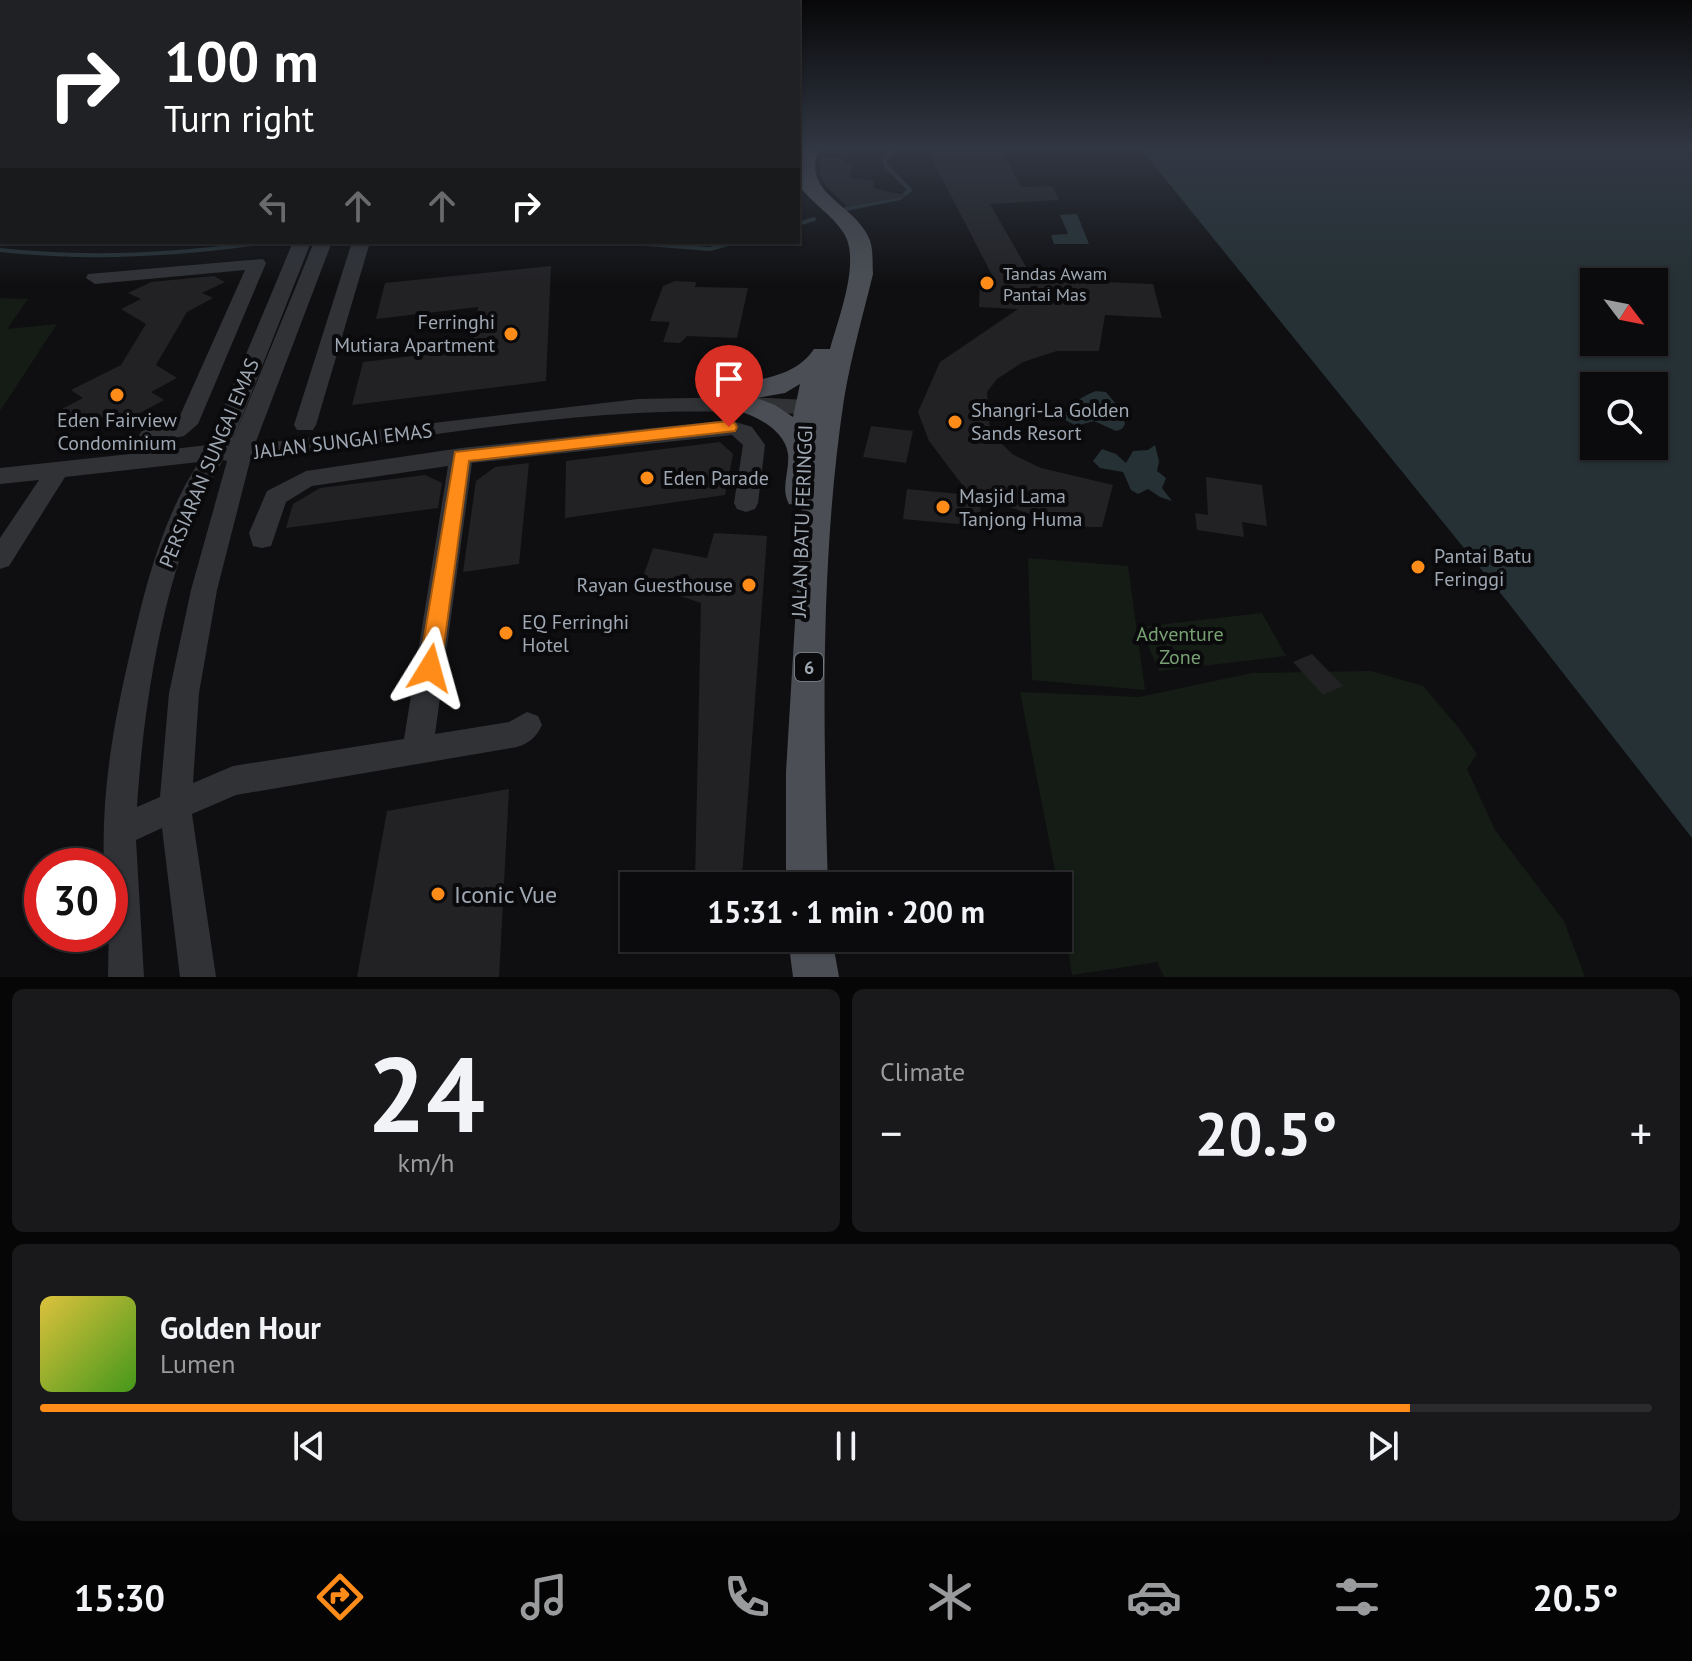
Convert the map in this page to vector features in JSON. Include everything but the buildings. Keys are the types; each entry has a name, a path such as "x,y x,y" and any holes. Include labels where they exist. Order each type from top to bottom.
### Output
{"main road":[{"name":"6","path":"815,195 844,236 851,259 839,313 820,362 819,402"},
{"name":"6","path":"818,195 856,233 861,248 861,274 819,402"},
{"path":"740,398 776,387 820,362"},
{"path":"740,398 780,418 801,449"},
{"name":"JALAN BATU FERINGGI","path":"792,872 801,449 819,402"},
{"name":"JALAN BATU FERINGGI","path":"807,872 805,772 819,402"},
{"path":"796,952 799,977"},
{"path":"812,952 816,977"}],"street":[{"name":"PERSIARAN SUNGAI EMAS","path":"198,977 175,806 184,693 229,453 301,244"},
{"name":"PERSIARAN SUNGAI EMAS","path":"126,977 119,831 126,737 161,575 192,492 229,453 322,244"},
{"path":"305,425 360,244"},
{"path":"95,278 257,263 187,424 176,431 150,435 139,460"},
{"name":"JALAN SUNGAI EMAS","path":"0,476 638,406 740,398 819,402"},
{"path":"516,418 516,450"},
{"path":"262,539 276,497 306,479 461,456 738,428 750,436 754,445 746,503"},
{"path":"418,750 461,456"},
{"path":"0,559 58,469"},
{"path":"119,831 233,781 517,734 527,725"}],"green space":[{"path":"0,298 28,299 7,329 57,324 0,411"},
{"path":"1028,558 1128,566 1145,690 1032,680"},
{"name":"Adventure Zone","path":"1262,613 1286,656 1159,671 1140,627"},
{"path":"1371,671 1423,686 1477,754 1467,769 1495,830 1564,921 1585,977 1164,977 1157,962 1072,975 1068,952 1072,952 1072,872 1055,872 1020,692 1139,697 1252,673"}],"shaded area":[{"path":"1178,195 1692,195 1692,838 1510,605"},
{"path":"1077,214 1089,244 1054,244 1051,235 1068,234 1060,215"},
{"path":"1096,391 1106,392 1121,410 1125,424 1122,429 1116,431 1094,421 1076,426 1062,418 1061,414 1068,407"},
{"path":"1155,445 1159,461 1157,471 1166,478 1162,488 1172,501 1148,489 1138,494 1131,490 1123,472 1100,468 1093,461 1102,449 1116,454 1126,463 1133,451 1148,450"}],"waterway":[{"path":"846,209 904,195"},
{"path":"800,223 814,219"},
{"path":"0,250 67,255 133,255 250,244"},
{"path":"646,244 710,249 728,244"}],"place":[{"name":"Tandas Awam Pantai Mas","path":"987,283"},
{"name":"Ferringhi Mutiara Apartment","path":"511,334"},
{"name":"Eden Fairview Condominium","path":"117,395"},
{"name":"Shangri-La Golden Sands Resort","path":"955,422"},
{"name":"Eden Parade","path":"647,478"},
{"name":"Masjid Lama Tanjong Huma","path":"943,507"},
{"name":"Pantai Batu Feringgi","path":"1418,567"},
{"name":"Rayan Guesthouse","path":"749,585"},
{"name":"EQ Ferringhi Hotel","path":"506,633"},
{"name":"Iconic Vue","path":"438,894"}],"route":[{"path":"430,668 461,456 729,427"}]}
